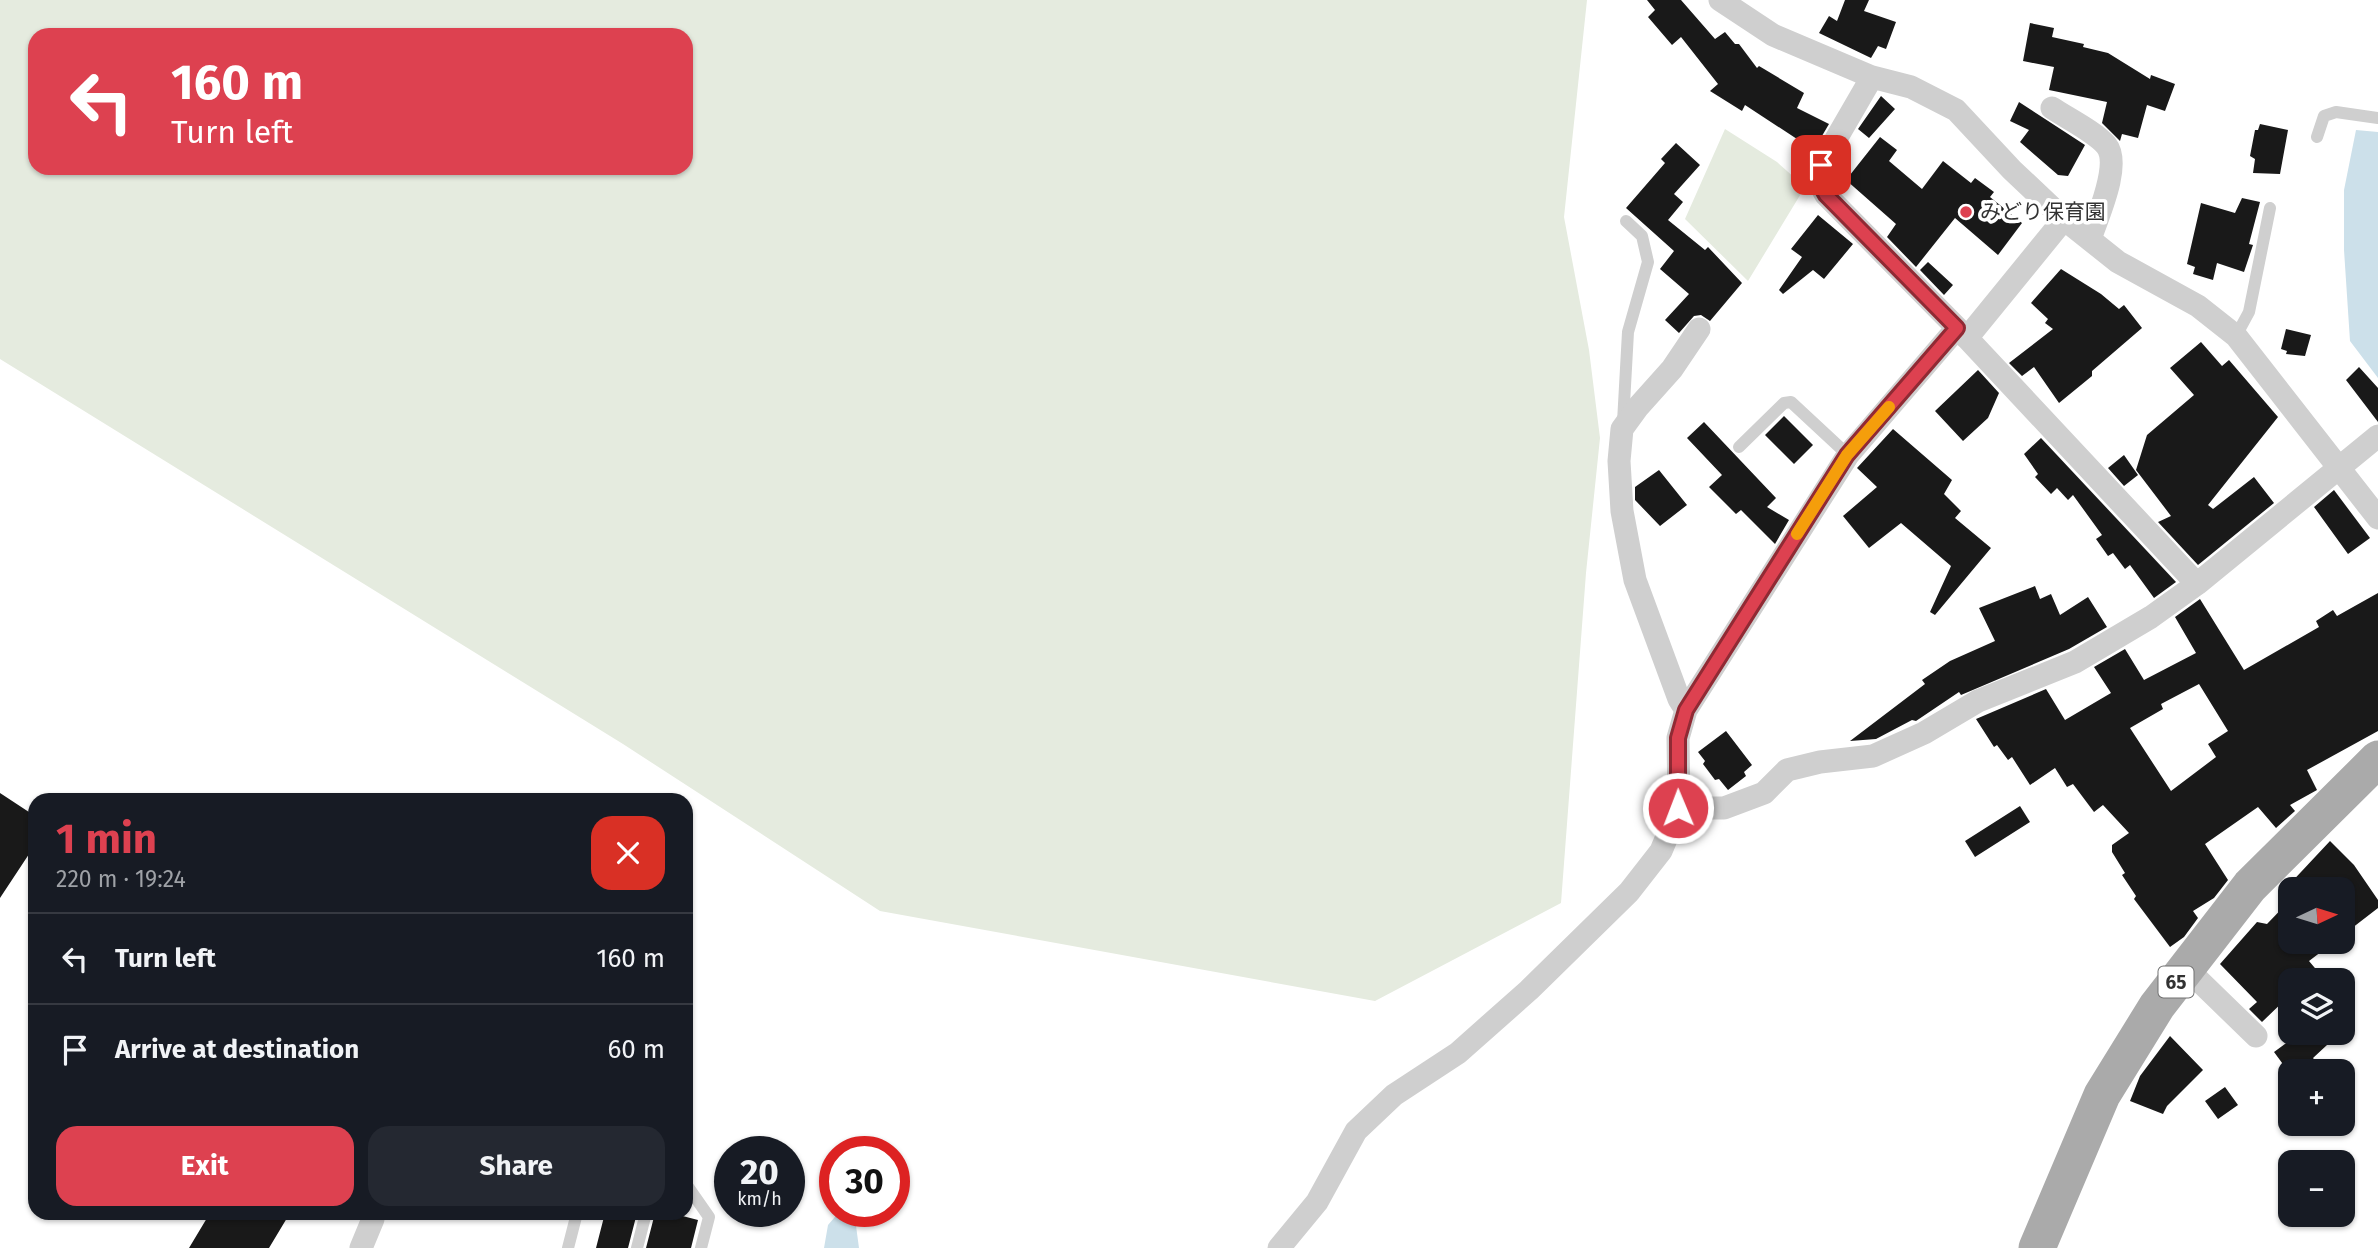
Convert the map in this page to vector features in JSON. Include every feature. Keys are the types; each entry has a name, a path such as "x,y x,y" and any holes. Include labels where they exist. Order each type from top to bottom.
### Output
{"main road":[{"name":"65","path":"2037,1248 2102,1095 2157,1006 2250,886 2374,772"}],"street":[{"path":"1720,0 1773,35 1872,77 1911,87 1956,110 2063,219 2118,262 2198,306 2236,337 2378,518"},
{"path":"1872,77 1821,165 1817,179 1826,195 1962,333 2197,584"},
{"path":"2052,107 2106,144 2112,155 2109,186 2090,239"},
{"path":"1279,1248 1317,1202 1356,1130 1394,1095 1468,1044 1529,990 1629,892 1661,851 1678,808 1678,738 1686,710 1847,455 1962,333 2063,219"},
{"path":"1686,710 1679,699 1635,580 1622,511 1619,461 1622,429 1672,369 1699,329"},
{"path":"1678,808 1724,808 1764,793 1787,771 1820,762 1872,755 1924,733 1978,701 2075,662 2151,617 2197,584 2378,436"},
{"path":"2186,968 2256,1036"},
{"path":"361,1248 373,1220"}],"lane":[{"path":"2317,137 2324,116 2336,112 2378,118"},
{"path":"2236,337 2249,312 2270,208"},
{"path":"1622,429 1628,332 1648,262 1642,236 1626,221"},
{"path":"1739,447 1784,403 1791,402 1847,455"},
{"path":"693,1195 709,1217 701,1248"},
{"path":"568,1248 575,1220"},
{"path":"637,1248 644,1220"}],"shaded area":[{"path":"0,0 1587,0 1564,217 1589,350 1600,438 1586,573 1561,903 1375,1001 880,911 623,744 0,359"},
{"path":"1725,129 1777,162 1805,187 1748,281 1685,219"}],"water":[{"path":"2356,130 2378,132 2378,378 2350,341 2344,250 2344,190"},
{"path":"828,1227 856,1227 859,1248 824,1248"}],"building":[{"path":"1647,0 1681,0 1715,39 1725,32 1735,44 1739,44 1757,68 1759,66 1804,93 1797,108 1829,124 1809,158 1795,151 1800,141 1745,105 1742,111 1710,91 1718,84 1681,37 1672,45 1648,17 1655,10"},
{"path":"1845,0 1869,0 1864,11 1896,22 1886,49 1878,46 1871,58 1819,33 1829,16 1837,21"},
{"path":"2030,23 2054,28 2052,37 2108,53 2150,79 2151,75 2175,84 2165,111 2147,105 2138,138 2122,134 2120,141 2102,123 2107,102 2049,90 2054,67 2023,61"},
{"path":"1881,96 1895,109 1869,138 1858,129"},
{"path":"2019,102 2085,145 2068,176 2058,175 2020,142 2029,130 2010,121"},
{"path":"2260,124 2288,130 2280,174 2253,173 2255,159 2250,156 2255,130 2258,130"},
{"path":"1880,137 1897,150 1889,161 1922,189 1943,161 1971,183 1975,178 1994,192 1990,197 2022,223 1998,255 1955,218 1916,267 1887,237 1896,224 1846,180"},
{"path":"1676,143 1700,165 1674,194 1683,202 1668,220 1705,250 1708,247 1742,283 1710,321 1701,315 1694,316 1679,333 1665,320 1689,294 1660,269 1674,251 1626,208 1665,163 1661,159"},
{"path":"2242,198 2260,202 2249,244 2253,245 2244,272 2217,263 2213,280 2193,274 2195,267 2187,264 2201,203 2235,213"},
{"path":"1818,215 1853,244 1824,279 1813,270 1783,294 1779,290 1802,257 1791,249"},
{"path":"1928,262 1953,285 1944,295 1920,270"},
{"path":"2061,269 2101,294 2119,309 2124,305 2142,328 2059,403 2034,367 2022,376 2009,363 2053,329 2045,323 2048,319 2031,303"},
{"path":"2286,329 2311,335 2305,356 2286,354 2287,351 2281,349"},
{"path":"2201,342 2222,366 2229,360 2278,417 2208,505 2213,509 2254,477 2274,503 2198,565 2158,522 2171,516 2136,470 2147,435 2194,395 2170,368"},
{"path":"2359,367 2378,388 2378,422 2346,380"},
{"path":"1978,370 1999,393 1988,418 1963,441 1935,411"},
{"path":"1784,416 1813,445 1794,464 1765,435"},
{"path":"1704,422 1776,498 1767,507 1789,520 1775,544 1741,510 1736,514 1709,487 1722,475 1687,438"},
{"path":"1893,429 1952,480 1944,494 1961,511 1955,518 1991,548 1935,615 1930,612 1951,566 1901,523 1869,548 1843,516 1877,487 1857,468"},
{"path":"2041,438 2176,582 2154,598 2130,565 2125,569 2113,553 2108,556 2096,539 2102,535 2073,495 2068,500 2057,488 2051,494 2035,477 2038,474 2024,454"},
{"path":"2124,455 2138,475 2124,486 2108,468"},
{"path":"1659,470 1687,505 1660,526 1635,500 1635,487"},
{"path":"2334,490 2370,538 2348,554 2314,507"},
{"path":"2035,586 2040,599 2051,594 2060,615 2088,597 2107,627 2069,649 1961,695 1959,692 1916,721 1912,720 1876,739 1850,741 1925,684 1922,680 1950,661 1995,641 1979,608"},
{"path":"2378,593 2378,731 2307,770 2317,790 2290,805 2295,811 2276,828 2258,807 2205,844 2228,880 2214,898 2193,911 2198,918 2184,937 2170,947 2134,899 2136,896 2122,875 2125,873 2112,852 2112,845 2129,833 2103,805 2094,812 2073,784 2067,787 2055,768 2030,785 2012,757 2008,760 1997,745 1994,747 1976,719 2046,689 2065,720 2111,693 2094,667 2125,649 2144,680 2196,653 2175,617 2200,599 2244,670 2319,627 2316,621 2333,610 2337,616","holes":["2199,684 2228,731 2208,744 2216,757 2171,791 2130,728 2163,709 2161,704"]},
{"path":"1726,731 1752,765 1744,772 1746,776 1728,790 1719,779 1715,780 1698,752"},
{"path":"0,793 28,811 28,856 0,898"},
{"path":"2020,806 2030,822 1975,857 1965,841"},
{"path":"2330,841 2354,865 2378,900 2378,908 2356,925 2356,877 2296,877"},
{"path":"2278,913 2278,954 2318,954 2309,961 2315,968 2278,968 2278,1007 2262,1022 2249,1009 2257,1002 2220,964 2257,922 2267,924"},
{"path":"2170,1036 2203,1070 2167,1106 2163,1114 2130,1101 2140,1076"},
{"path":"2283,1045 2327,1045 2314,1059 2279,1059 2274,1052"},
{"path":"2225,1087 2238,1105 2218,1119 2205,1101"},
{"path":"206,1220 286,1220 269,1248 189,1248"},
{"path":"603,1220 635,1220 628,1248 596,1248"},
{"path":"653,1220 698,1220 691,1248 646,1248"}],"slow traffic":[{"path":"1797,534 1847,455 1889,407"}],"place":[{"name":"みどり保育園","path":"1966,212"}],"route":[{"path":"1678,808 1678,738 1686,710 1847,455 1957,328 1826,195 1817,179 1821,165"}]}
